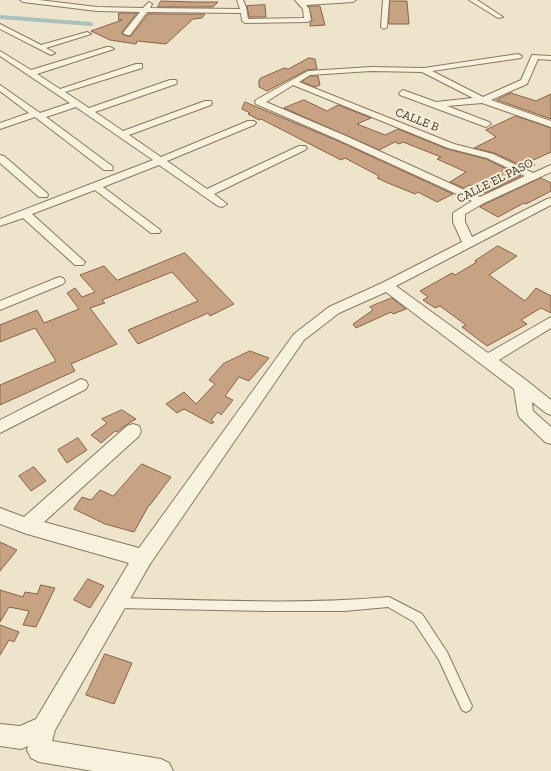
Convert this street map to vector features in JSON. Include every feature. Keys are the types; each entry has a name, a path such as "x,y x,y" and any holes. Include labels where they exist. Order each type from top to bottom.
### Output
{"street":[{"path":"23,0 74,7 242,11"},
{"path":"127,33 152,0"},
{"path":"240,0 246,21 308,20 306,9 299,2"},
{"path":"299,2 353,0"},
{"path":"384,27 386,0"},
{"path":"472,0 500,17"},
{"path":"0,26 51,53"},
{"path":"40,47 87,34"},
{"path":"30,73 110,49"},
{"path":"0,53 88,111 222,204"},
{"path":"480,201 400,166 313,124 259,102 308,73 371,69 424,70 518,56"},
{"path":"434,105 483,100 524,82 535,57 551,58"},
{"path":"58,92 139,66"},
{"path":"424,70 483,100 551,124"},
{"path":"88,111 173,82"},
{"name":"CALLE B","path":"292,82 451,146 490,156 534,177"},
{"path":"0,87 108,168"},
{"path":"403,92 486,124"},
{"path":"0,126 73,102"},
{"path":"122,135 208,103"},
{"path":"0,223 160,162 251,123"},
{"path":"207,193 302,148"},
{"path":"0,158 43,195"},
{"name":"CALLE EL PASO","path":"469,244 459,222 459,213 480,201 551,168"},
{"path":"96,186 155,231"},
{"path":"161,771 39,750 44,727 143,558 299,337 334,310 387,286 551,201"},
{"path":"24,213 79,262"},
{"path":"0,306 59,281"},
{"path":"387,286 521,384 551,409"},
{"path":"488,360 551,322"},
{"path":"521,384 526,414 551,437"},
{"path":"0,427 81,385"},
{"path":"26,526 133,431"},
{"path":"0,516 26,526 143,558"},
{"path":"0,735 21,738 44,727"}],"lane":[{"path":"117,603 344,606 389,602 418,618 443,656 466,706"}],"building":[{"path":"161,1 218,2 213,7 158,7"},
{"path":"390,1 407,1 409,24 389,24"},
{"path":"265,5 266,17 249,17 247,6"},
{"path":"309,6 320,6 325,25 310,26 312,20"},
{"path":"119,13 137,13 122,32 122,34 127,36 131,36 148,14 205,14 202,18 193,19 166,44 137,41 136,44 110,40 91,31 122,20 119,20"},
{"path":"309,58 315,59 317,69 307,70 267,91 259,87 259,80 261,78 284,68 288,69"},
{"path":"310,76 318,76 320,85 315,87 302,82"},
{"path":"511,93 536,101 551,94 551,119 497,100"},
{"path":"304,100 327,111 338,105 371,118 357,124 385,135 398,129 447,149 486,159 521,176 485,193 469,185 464,188 450,182 466,172 437,159 441,157 403,142 399,144 395,142 379,150 284,108"},
{"path":"245,102 338,141 453,194 437,202 418,192 415,194 388,183 377,178 379,176 345,158 341,160 261,119 259,120 248,114 250,113 242,109"},
{"path":"516,116 551,128 551,152 529,162 535,165 527,168 494,153 474,148 496,137 486,130"},
{"path":"541,178 551,183 551,191 526,204 524,203 498,217 480,207"},
{"path":"498,246 517,256 489,275 525,301 536,288 551,296 551,313 541,308 521,320 527,324 487,346 462,327 466,325 440,306 435,308 423,300 428,297 420,291 452,273 455,275 477,262 475,261"},
{"path":"185,253 234,304 210,316 208,313 138,344 128,330 198,301 172,272 102,300 105,303 90,308 117,344 71,364 75,371 0,405 0,385 56,361 35,328 0,342 0,325 37,310 44,323 79,309 67,293 75,288 82,297 95,292 80,275 104,266 117,280"},
{"path":"392,298 406,309 393,314 391,312 356,328 353,324 373,310 370,307"},
{"path":"250,351 269,358 249,381 239,377 225,396 233,400 221,415 218,412 211,420 214,422 212,424 184,409 177,413 166,404 184,392 196,404 215,384 209,380 223,364"},
{"path":"122,410 136,419 117,432 115,431 101,443 91,435 107,423 102,419"},
{"path":"78,438 87,450 67,463 58,450"},
{"path":"142,464 171,477 149,505 134,532 105,524 74,509 82,497 91,500 100,490 113,496"},
{"path":"34,467 46,481 31,491 19,476"},
{"path":"0,542 17,550 0,571"},
{"path":"88,579 104,586 90,608 74,600"},
{"path":"41,585 55,588 36,627 23,625 29,611 9,607 0,622 0,590 23,597 25,592 37,594"},
{"path":"0,625 19,632 14,642 9,640 0,655"},
{"path":"105,654 132,663 114,704 86,695"}],"waterway":[{"path":"0,17 91,24"}]}
